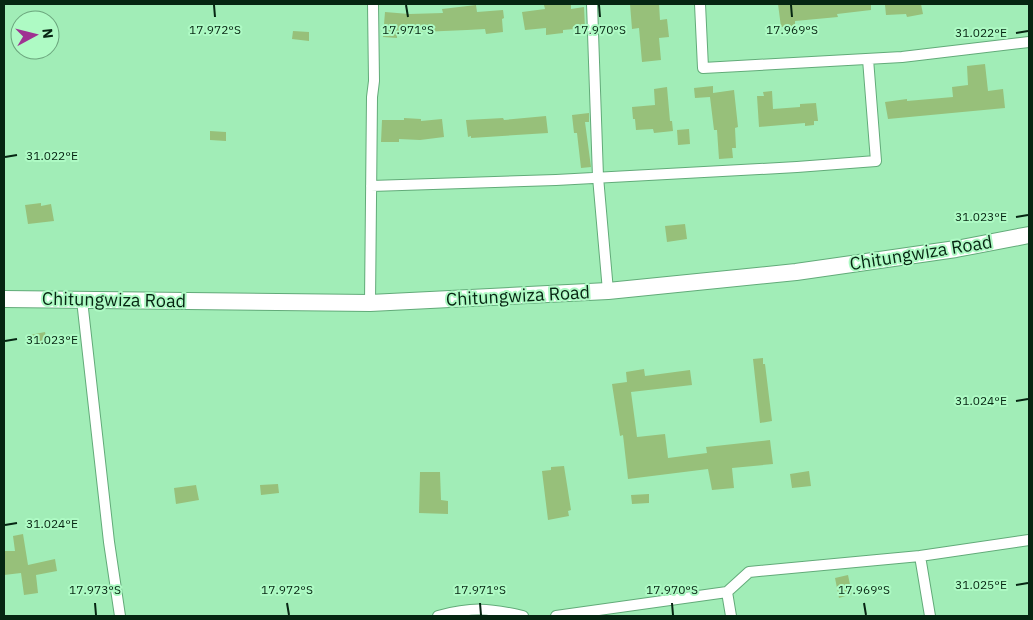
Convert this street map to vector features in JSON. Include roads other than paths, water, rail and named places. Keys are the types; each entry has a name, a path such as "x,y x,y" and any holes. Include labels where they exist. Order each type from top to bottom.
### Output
{"main road":[{"name":"Chitungwiza Road","path":"4,299 370,303 608,291 796,272 956,249 1029,235"}],"street":[{"path":"370,303 372,97 374,81 373,4"},
{"path":"592,4 598,178 608,291"},
{"path":"700,4 703,68 919,56 1029,42"},
{"path":"371,186 598,178 876,161 868,59"},
{"path":"82,300 108,542 120,616"},
{"path":"556,616 727,592 749,572 920,556 1029,540"},
{"path":"920,556 930,616"},
{"path":"727,592 731,616"},
{"path":"438,616 466,609 481,609 523,616"}]}
